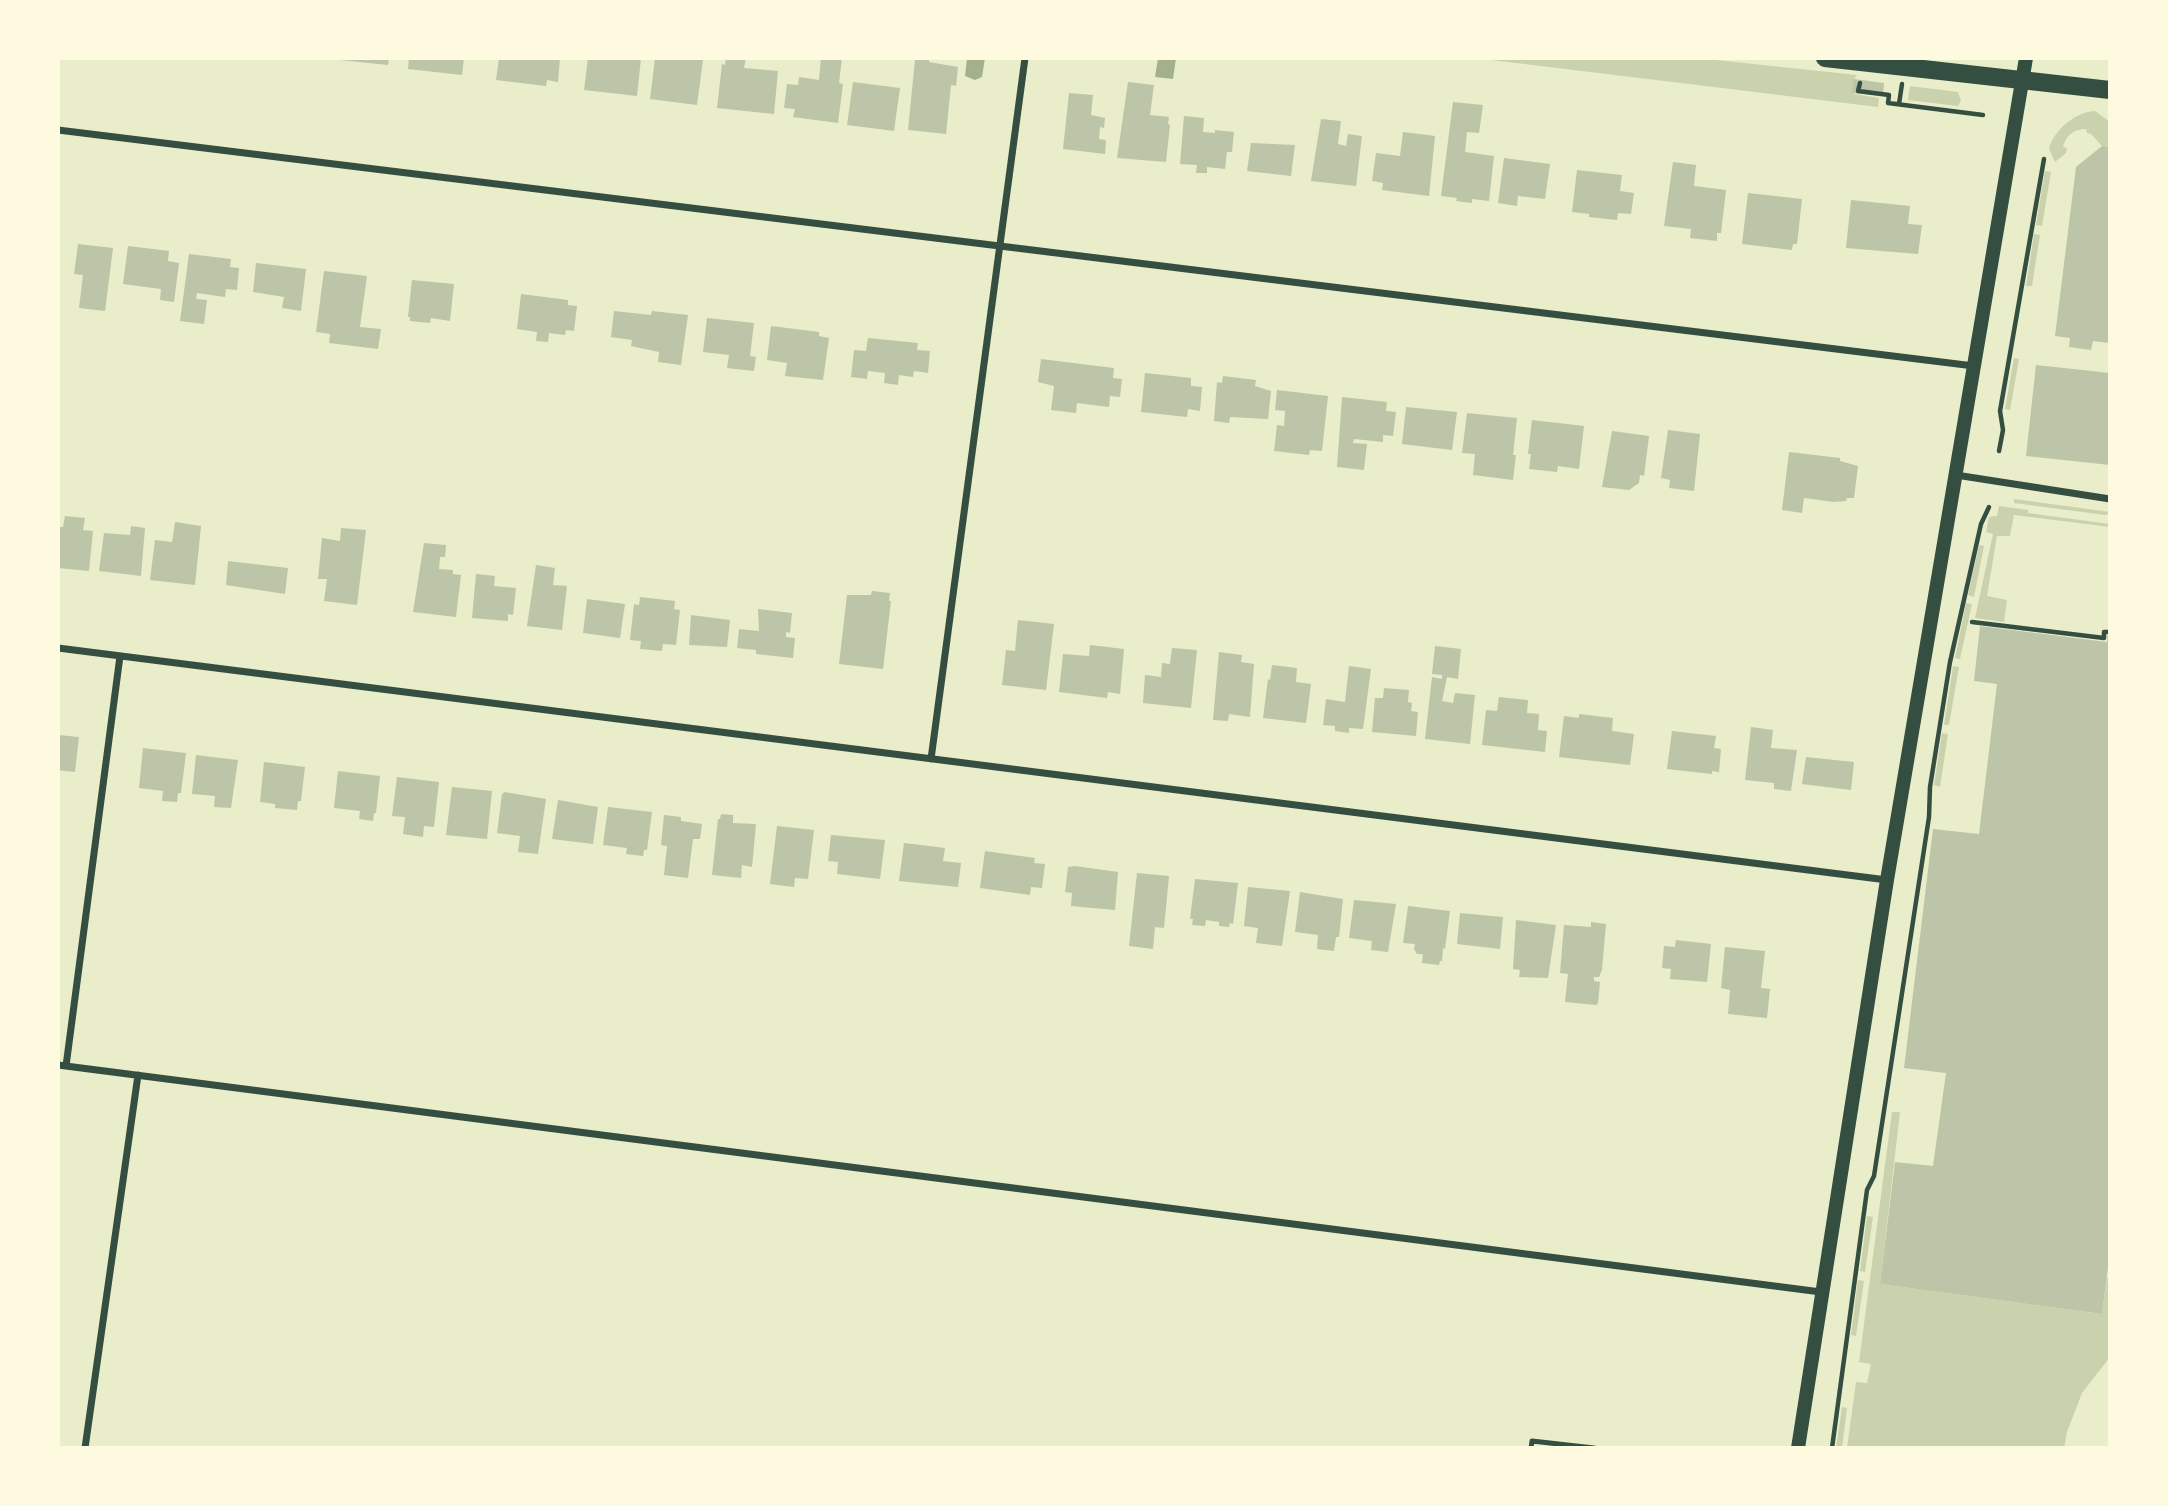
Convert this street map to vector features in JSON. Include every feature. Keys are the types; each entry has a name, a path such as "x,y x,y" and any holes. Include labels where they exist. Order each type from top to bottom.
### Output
{"main road":[{"path":"1825,58 2110,90"},
{"path":"1798,1448 1887,880 2026,58"}],"street":[{"path":"931,759 1025,58"},
{"path":"58,130 1975,366"},
{"path":"1956,475 2110,499"},
{"path":"58,648 1887,880"},
{"path":"120,656 62,1066 1821,1292"},
{"path":"85,1448 138,1074"}],"lane":[{"path":"1531,1448 1532,1441 1594,1448"}],"path":[{"path":"1899,104 1902,82"},
{"path":"1870,84 1859,83 1858,91 1889,95 1888,103 1983,115"},
{"path":"1999,451 2003,430 2000,411 2044,159"},
{"path":"1832,1448 1867,1190 1874,1176 1950,662 1979,531 1989,507"},
{"path":"1972,622 2087,633 2104,638 2105,632 2110,632"}],"shaded area":[{"path":"967,58 985,58 982,77 975,80 965,76"},
{"path":"1158,58 1176,58 1173,79 1155,77"},
{"path":"1475,58 1697,58 1857,75 1854,79 1854,94 1879,98 1878,107"},
{"path":"1910,86 1958,92 1961,101 1958,106 1908,100"},
{"path":"2095,111 2110,122 2110,147 2102,146 2086,129 2078,130 2066,139 2063,147 2067,148 2066,153 2055,162 2049,149 2055,135 2073,118"},
{"path":"2045,171 2051,172 2042,226 2036,225"},
{"path":"2034,234 2040,235 2032,286 2026,286"},
{"path":"2014,358 2019,359 2010,410 2005,409"},
{"path":"2014,499 2110,513 2105,515 2014,503"},
{"path":"1999,506 2028,510 2028,513 2110,524 2110,527 2014,515 2010,536 1997,536 1987,596 2007,600 2004,622 1975,618 1993,534 1986,532 1989,517 1997,516"},
{"path":"1979,545 1984,546 1974,597 1968,595"},
{"path":"1966,603 1972,604 1960,659 1955,658"},
{"path":"1953,666 1959,667 1949,725 1944,725"},
{"path":"1942,733 1948,734 1940,787 1934,785"},
{"path":"1892,1112 1900,1112 1880,1284 2102,1314 2107,1278 2110,1278 2110,1357 2082,1393 2067,1432 2064,1448 1847,1448 1856,1382 1867,1383 1871,1364 1859,1362"},
{"path":"1867,1216 1873,1217 1865,1272 1860,1271"},
{"path":"1858,1280 1864,1281 1856,1336 1851,1335"},
{"path":"1842,1407 1847,1408 1842,1448 1836,1448"}],"building":[{"path":"340,58 389,58 388,65"},
{"path":"409,58 464,58 462,75 408,69"},
{"path":"499,58 560,58 558,82 547,80 546,86 496,80"},
{"path":"588,58 641,58 637,96 584,90"},
{"path":"655,58 703,60 697,105 650,99"},
{"path":"726,58 746,58 744,68 778,71 774,114 717,108 722,64 725,65"},
{"path":"821,58 842,58 839,83 843,84 838,123 793,117 795,109 784,108 787,84 798,85 799,77 819,80"},
{"path":"929,58 929,62 958,67 956,86 951,85 946,134 908,130 915,60"},
{"path":"1854,79 1884,83 1883,96 1852,93"},
{"path":"853,82 900,88 894,131 847,125"},
{"path":"1128,82 1154,85 1150,115 1169,117 1166,162 1117,158"},
{"path":"1069,93 1093,95 1091,115 1105,118 1104,128 1100,127 1099,139 1106,140 1105,154 1063,149"},
{"path":"1453,102 1483,105 1479,133 1467,132 1465,152 1494,156 1489,201 1472,199 1472,203 1441,196"},
{"path":"1184,116 1204,118 1203,132 1234,132 1232,152 1227,152 1225,169 1207,167 1207,173 1196,173 1197,165 1180,164"},
{"path":"1321,119 1341,121 1338,144 1346,146 1348,134 1362,136 1356,186 1311,181"},
{"path":"1403,132 1435,136 1429,196 1382,190 1383,183 1372,181 1376,153 1400,156"},
{"path":"1251,143 1295,145 1291,176 1247,171"},
{"path":"2102,146 2110,147 2110,343 2093,341 2091,350 2069,347 2070,338 2055,336 2076,167"},
{"path":"1504,158 1550,164 1545,199 1518,196 1517,206 1498,203"},
{"path":"1673,162 1696,165 1694,186 1726,190 1721,233 1717,233 1717,241 1690,238 1691,229 1664,226"},
{"path":"1577,170 1622,175 1620,191 1634,193 1631,214 1618,213 1617,220 1572,212"},
{"path":"1748,193 1802,199 1797,244 1793,244 1792,250 1742,244"},
{"path":"1851,200 1910,206 1908,224 1922,225 1918,254 1846,248"},
{"path":"78,244 113,248 105,311 79,308 83,275 74,274"},
{"path":"128,246 169,251 168,261 179,263 174,302 160,300 161,289 123,284"},
{"path":"189,254 231,259 230,267 239,268 237,290 226,289 225,297 197,293 196,299 207,300 204,324 180,321"},
{"path":"256,263 306,269 301,311 282,308 284,297 253,292"},
{"path":"324,271 367,276 360,327 381,329 378,349 329,343 330,334 316,332"},
{"path":"412,280 454,284 450,321 431,318 430,323 410,321 408,317"},
{"path":"521,294 568,300 568,305 577,306 574,331 566,330 565,335 549,333 548,342 536,341 537,332 517,329"},
{"path":"614,311 688,315 681,365 658,362 659,352 631,346 632,340 611,337"},
{"path":"707,318 754,323 750,356 756,357 754,371 727,368 729,355 703,352"},
{"path":"771,326 819,332 819,336 829,338 823,380 785,376 787,363 767,360"},
{"path":"868,338 918,343 917,350 930,351 928,373 914,371 913,377 899,375 898,385 884,383 885,373 868,371 867,379 851,377 854,350 866,351"},
{"path":"1041,359 1114,368 1113,378 1122,379 1120,397 1110,396 1109,407 1077,403 1076,413 1051,410 1054,386 1038,382"},
{"path":"2036,365 2110,373 2110,465 2026,456"},
{"path":"1145,373 1191,378 1191,386 1202,387 1200,411 1188,409 1187,417 1141,412"},
{"path":"1223,376 1256,380 1255,386 1271,391 1268,419 1230,417 1229,423 1214,421 1217,382 1222,383"},
{"path":"1277,390 1328,396 1322,451 1310,450 1309,455 1274,451 1277,425 1284,426 1285,411 1275,410"},
{"path":"1342,397 1387,402 1386,411 1396,412 1393,436 1383,435 1383,442 1354,439 1353,443 1367,444 1364,470 1337,467"},
{"path":"1406,407 1457,412 1452,450 1402,444"},
{"path":"1467,413 1517,418 1513,480 1473,475 1475,454 1462,453"},
{"path":"1532,420 1584,426 1579,469 1558,466 1557,472 1529,469"},
{"path":"1668,430 1700,434 1694,491 1669,488 1670,480 1661,478"},
{"path":"1612,431 1649,436 1644,476 1640,475 1639,483 1629,490 1602,487"},
{"path":"1789,452 1840,458 1840,461 1858,466 1854,498 1834,502 1804,498 1802,513 1782,510"},
{"path":"65,516 85,518 83,530 93,531 89,571 58,568 58,527 63,527"},
{"path":"175,522 201,526 195,585 150,580 155,540 172,542"},
{"path":"131,526 145,528 141,576 99,571 104,533 130,535"},
{"path":"341,528 366,530 357,605 324,601 327,579 318,579 322,538 340,541"},
{"path":"424,543 446,545 445,557 440,557 439,569 453,570 453,574 461,575 456,617 413,612"},
{"path":"228,561 288,568 285,594 226,585"},
{"path":"536,565 555,568 553,585 567,586 562,630 527,626"},
{"path":"476,574 495,576 494,586 516,588 513,615 508,614 508,621 472,618"},
{"path":"872,591 890,593 883,669 839,664 847,595 871,595"},
{"path":"640,597 675,601 674,609 680,610 676,645 663,644 662,651 640,649 641,641 630,640 634,604 639,605"},
{"path":"587,599 625,604 620,638 583,633"},
{"path":"758,609 792,613 790,633 786,632 786,637 795,638 793,658 756,654 756,650 737,648 739,629 759,631"},
{"path":"691,615 730,620 727,647 689,645"},
{"path":"1018,620 1054,624 1046,690 1002,685 1006,650 1015,651"},
{"path":"1980,626 2107,642 2107,636 2110,636 2110,1252 2102,1314 1880,1284 1895,1162 1933,1166 1946,1073 1904,1068 1933,829 1979,834 1997,684 1974,681"},
{"path":"1090,645 1124,649 1120,694 1108,692 1107,698 1059,692 1063,654 1089,656"},
{"path":"1435,646 1461,649 1458,679 1447,677 1442,701 1453,703 1455,693 1475,695 1470,744 1425,739 1432,677 1442,679 1442,675 1432,674"},
{"path":"1172,648 1197,650 1191,708 1143,703 1145,675 1161,677 1162,663 1170,664"},
{"path":"1219,652 1242,655 1241,662 1254,664 1250,717 1229,714 1228,721 1213,720"},
{"path":"1272,665 1297,668 1296,682 1311,684 1306,723 1263,718"},
{"path":"1349,666 1371,669 1363,729 1349,728 1349,733 1335,731 1335,726 1323,725 1326,699 1345,702"},
{"path":"1384,688 1409,690 1408,702 1412,703 1411,711 1418,712 1416,736 1372,732 1375,698 1383,698"},
{"path":"1499,697 1528,700 1527,713 1539,714 1538,730 1547,731 1545,752 1482,745 1486,710 1497,711"},
{"path":"1579,714 1613,718 1612,731 1634,734 1630,765 1559,757 1564,716 1579,718"},
{"path":"1751,727 1773,730 1771,748 1797,750 1791,791 1774,789 1774,783 1745,780"},
{"path":"1672,731 1716,736 1714,748 1721,749 1719,772 1712,771 1712,774 1667,769"},
{"path":"58,735 79,737 75,772 58,770"},
{"path":"143,748 186,753 181,793 178,793 177,802 162,801 163,791 139,788"},
{"path":"196,755 238,760 231,808 214,807 215,796 192,794"},
{"path":"1806,757 1854,762 1851,790 1802,784"},
{"path":"264,762 305,767 301,801 298,801 297,810 275,808 275,804 260,802"},
{"path":"338,771 380,776 373,821 359,819 360,811 334,808"},
{"path":"397,777 439,782 434,827 424,826 423,837 403,834 405,817 392,816"},
{"path":"452,787 492,791 487,839 446,835"},
{"path":"505,792 546,799 538,854 518,852 520,836 497,833 502,794"},
{"path":"558,800 598,807 593,844 552,839"},
{"path":"608,807 652,812 647,850 644,850 643,856 626,854 627,848 603,845"},
{"path":"721,814 733,815 733,823 756,824 752,867 742,865 741,878 712,875 718,819"},
{"path":"664,815 702,824 700,839 693,839 688,878 664,875 667,846 661,845"},
{"path":"777,826 814,830 808,879 795,878 794,887 770,884"},
{"path":"831,835 885,840 880,879 837,874 838,862 828,861"},
{"path":"904,843 945,848 943,861 961,863 958,887 899,881"},
{"path":"985,851 1035,858 1034,863 1045,864 1042,888 1031,887 1030,895 980,888"},
{"path":"1068,867 1118,872 1115,910 1071,906 1072,893 1065,892"},
{"path":"1137,873 1169,876 1164,928 1155,927 1153,949 1129,946"},
{"path":"1195,879 1238,883 1233,924 1230,923 1229,927 1219,926 1219,922 1206,920 1205,926 1192,925 1193,919 1190,919"},
{"path":"1248,887 1290,891 1282,946 1256,943 1258,928 1244,926"},
{"path":"1300,892 1343,899 1339,937 1336,937 1334,951 1317,949 1318,935 1295,932"},
{"path":"1354,900 1396,904 1388,952 1371,950 1372,941 1349,938"},
{"path":"1408,906 1450,911 1445,949 1443,948 1439,965 1422,963 1423,954 1417,954 1415,944 1403,943"},
{"path":"1460,913 1503,917 1500,949 1457,944"},
{"path":"1516,920 1556,925 1548,978 1519,977 1520,970 1513,969"},
{"path":"1591,922 1606,924 1602,970 1599,977 1594,977 1594,981 1600,982 1598,1003 1565,1002 1568,974 1560,973 1564,925 1591,927"},
{"path":"1676,940 1711,944 1707,982 1670,979 1671,969 1662,968 1664,946 1675,947"},
{"path":"1725,947 1765,951 1761,988 1770,989 1767,1018 1728,1014 1730,990 1721,988"}]}
